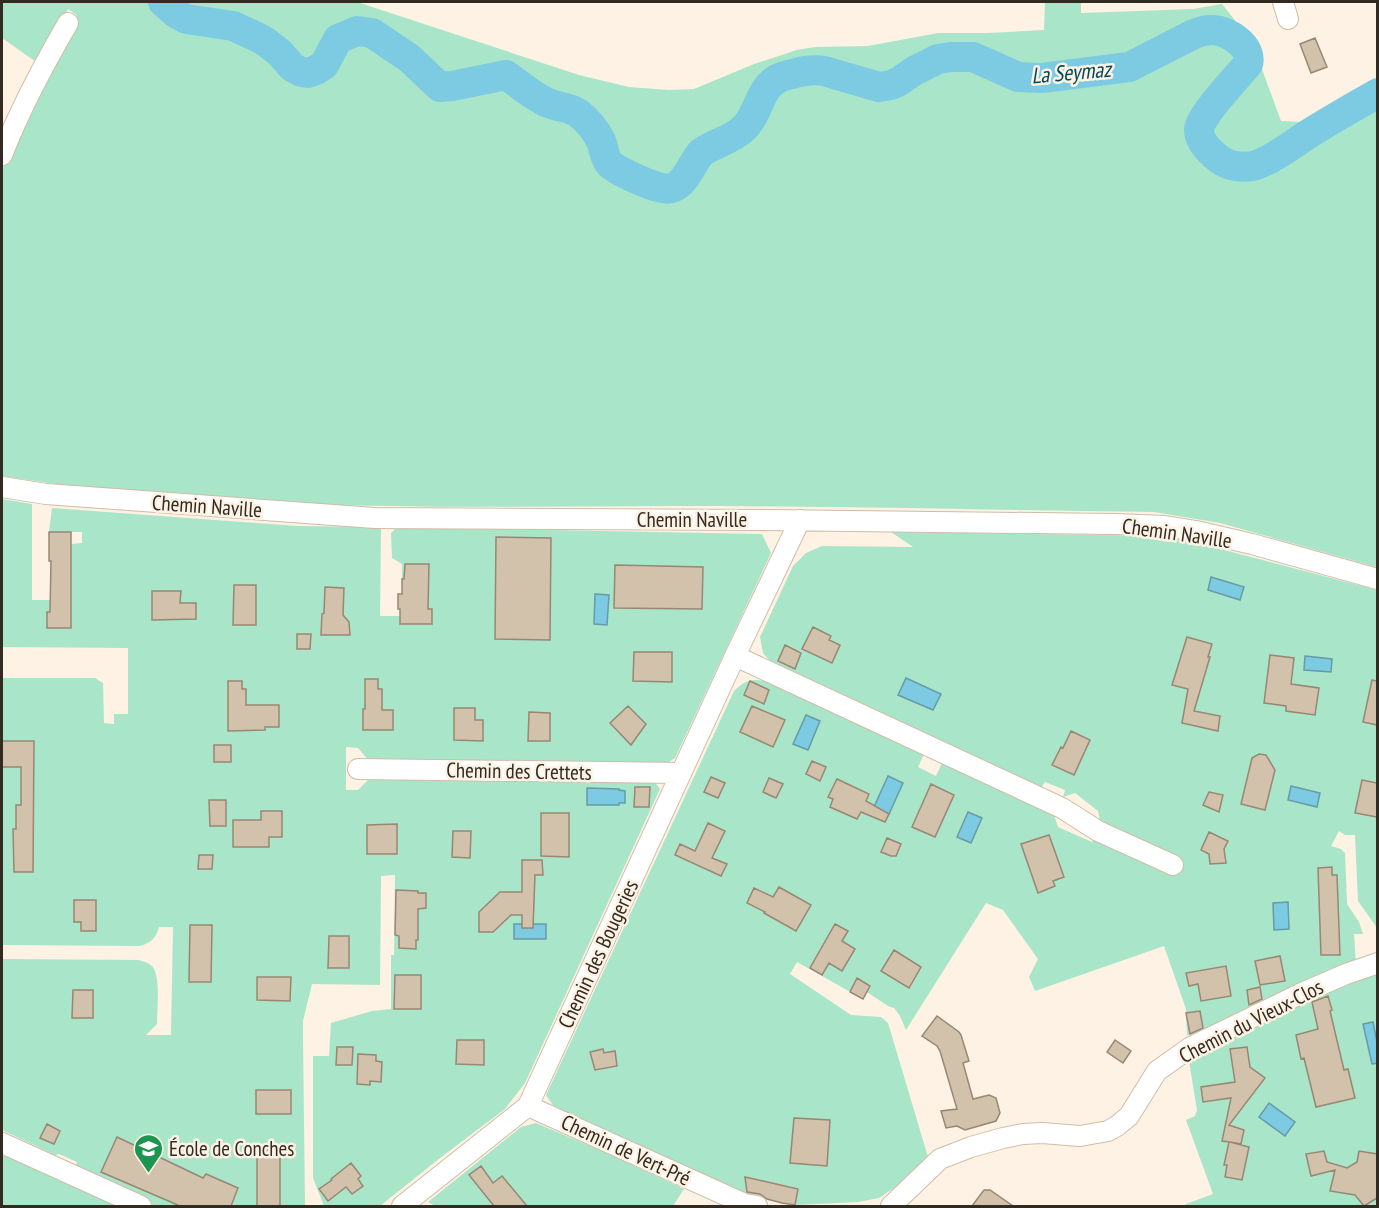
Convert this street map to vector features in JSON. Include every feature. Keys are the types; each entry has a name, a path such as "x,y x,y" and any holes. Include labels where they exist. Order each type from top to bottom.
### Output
{"street":[{"path":"2,155 38,76 68,22"},
{"name":"Chemin Naville","path":"2,487 46,494 375,518 800,520 1165,526 1227,537 1377,579"},
{"name":"Chemin des Bougeries","path":"402,1206 528,1106 800,520"},
{"path":"735,656 1062,808 1098,831 1173,865"},
{"name":"Chemin des Crettets","path":"358,769 681,773"},
{"name":"Chemin du Vieux-Clos","path":"891,1206 940,1159 971,1148 1023,1134 1080,1136 1108,1131 1129,1116 1157,1071 1191,1047 1302,993 1377,963"},
{"name":"Chemin de Vert-Pré","path":"528,1106 745,1204 757,1206"},
{"path":"2,1143 141,1206"}],"green space":[{"path":"2,2 357,2 579,75 629,87 669,90 694,89 754,64 797,50 815,47 868,46 938,33 1044,30 1045,2 1081,2 1081,13 1193,9 1222,4 1252,42 1281,121 1303,122 1377,80 1377,567 1220,523 1154,512 793,507 336,505 169,496 85,488 2,476 2,170 25,113 77,15 68,9 39,64 2,38"},
{"path":"2,499 32,504 32,600 50,600 51,579 71,579 71,544 82,543 82,532 49,532 52,508 297,526 381,527 380,616 400,616 424,609 424,594 402,594 402,564 392,558 391,533 397,527 762,534 771,553 675,758 664,765 370,762 358,748 346,747 346,790 358,790 371,777 653,780 660,789 525,1083 505,1109 380,1206 324,1206 313,1178 313,1056 329,1056 331,1023 372,1011 391,1009 395,875 381,876 380,985 312,984 303,1021 305,1206 154,1206 75,1169 77,1162 59,1154 55,1155 2,1130 2,959 139,960 147,963 152,966 157,977 158,1002 157,1024 146,1035 171,1035 173,927 159,927 152,940 140,946 2,945 2,678 95,678 103,683 104,723 114,724 114,714 128,714 128,648 2,647"},
{"path":"891,532 1171,536 1377,590 1377,928 1358,901 1355,835 1345,835 1339,831 1331,846 1345,853 1347,904 1359,922 1363,934 1354,934 1356,965 1263,1003 1249,1006 1249,1012 1205,1032 1187,1035 1186,1009 1164,946 1035,991 1029,977 1038,959 1003,910 986,903 906,1030 894,1008 867,992 863,999 797,962 790,974 851,1015 881,1017 888,1023 928,1157 919,1171 879,1198 858,1202 795,1205 747,1194 554,1107 546,1095 734,691 744,683 751,680 764,681 924,754 918,767 936,776 942,763 1054,815 1058,827 1092,842 1101,826 1098,811 1075,793 1063,797 1065,790 1045,782 1041,788 770,661 763,653 760,637 793,566 806,553 822,546 913,547"},
{"path":"1377,969 1377,1206 1184,1206 1213,1194 1186,1120 1195,1116 1197,1110 1188,1055"},
{"path":"536,1123 684,1189 673,1206 435,1206 428,1202 521,1127"},
{"path":"2,1152 118,1206 2,1206"}],"water":[{"path":"1211,577 1244,587 1240,600 1208,590"},
{"path":"595,594 609,595 607,625 594,624"},
{"path":"1305,656 1332,659 1331,672 1304,670"},
{"path":"906,678 941,694 933,710 898,695"},
{"path":"806,715 820,721 808,750 793,744"},
{"path":"888,776 903,783 889,814 874,807"},
{"path":"1291,786 1320,793 1317,807 1288,800"},
{"path":"587,788 625,791 625,803 587,805"},
{"path":"968,812 982,818 971,843 957,837"},
{"path":"1288,902 1289,929 1274,930 1273,903"},
{"path":"514,924 546,924 546,939 514,939"},
{"path":"1373,1022 1378,1063 1372,1064 1363,1024"},
{"path":"1269,1103 1295,1122 1285,1136 1259,1117"}],"building":[{"path":"1315,38 1327,67 1311,73 1300,44"},
{"path":"49,532 71,532 71,628 47,628 47,612 50,612"},
{"path":"496,537 551,538 550,640 495,639"},
{"path":"405,564 429,564 428,609 432,609 432,624 400,624 398,594 402,594"},
{"path":"615,565 703,567 702,609 614,608"},
{"path":"234,585 256,585 256,625 233,625"},
{"path":"325,587 344,588 343,615 349,622 350,635 321,635"},
{"path":"152,591 181,591 180,603 196,603 196,619 152,620"},
{"path":"813,627 831,636 829,640 840,645 832,663 802,649"},
{"path":"297,634 311,634 310,649 297,649"},
{"path":"1187,637 1212,644 1194,711 1220,716 1218,731 1182,723 1188,689 1172,685"},
{"path":"785,645 801,653 795,669 778,661"},
{"path":"634,652 672,652 672,682 633,681"},
{"path":"1270,655 1294,658 1291,684 1319,688 1315,715 1286,711 1286,706 1264,703"},
{"path":"365,679 378,679 378,689 382,689 382,710 393,710 393,730 363,730"},
{"path":"1372,680 1377,681 1377,725 1363,722"},
{"path":"228,681 242,681 242,689 246,689 246,705 279,705 279,727 265,727 265,730 228,731"},
{"path":"750,681 769,690 764,704 744,695"},
{"path":"628,706 646,724 631,745 610,723"},
{"path":"752,706 785,720 773,747 740,732"},
{"path":"454,708 475,708 475,720 483,720 483,741 454,740"},
{"path":"529,712 550,713 550,741 528,741"},
{"path":"1071,731 1090,740 1074,775 1052,765"},
{"path":"2,741 34,741 33,872 14,872 13,829 16,829 16,805 21,805 21,767 2,767"},
{"path":"214,745 231,745 231,762 214,762"},
{"path":"1259,754 1266,755 1275,770 1265,810 1241,804 1252,758"},
{"path":"812,761 826,767 820,781 806,774"},
{"path":"711,777 725,783 718,798 704,792"},
{"path":"769,778 783,784 776,798 763,792"},
{"path":"837,779 869,794 866,801 889,814 885,822 861,812 857,819 830,807 833,799 828,797"},
{"path":"1362,780 1377,783 1377,817 1355,813"},
{"path":"931,784 954,795 935,837 912,827"},
{"path":"635,787 650,787 649,807 634,807"},
{"path":"1209,792 1223,795 1219,812 1203,805"},
{"path":"209,800 226,800 226,826 210,826"},
{"path":"261,811 282,811 282,837 269,837 269,847 233,847 233,820 261,820"},
{"path":"541,813 569,813 569,857 541,856"},
{"path":"708,823 725,831 712,858 727,864 721,876 675,855 680,844 695,851"},
{"path":"397,824 397,854 367,854 367,825"},
{"path":"453,831 471,831 470,858 452,857"},
{"path":"1209,832 1228,841 1224,849 1226,863 1210,864 1209,854 1201,850"},
{"path":"1049,835 1064,877 1053,881 1055,886 1038,893 1021,844"},
{"path":"887,838 901,844 896,856 881,852"},
{"path":"199,855 213,855 212,869 198,869"},
{"path":"522,860 542,860 543,875 535,875 533,928 522,928 522,915 511,915 493,932 479,932 479,912 500,892 522,892"},
{"path":"1332,867 1332,875 1337,875 1340,955 1321,955 1318,868"},
{"path":"779,887 811,905 796,931 747,903 754,888 773,897"},
{"path":"396,890 426,893 426,908 418,909 416,949 399,948 399,936 395,935"},
{"path":"74,900 96,900 96,931 81,931 81,922 74,922"},
{"path":"835,924 848,931 842,941 855,949 842,971 829,963 822,975 810,968"},
{"path":"190,925 212,925 211,982 189,982"},
{"path":"329,936 349,936 349,968 328,968"},
{"path":"894,950 921,967 909,988 881,971"},
{"path":"1280,956 1285,981 1260,985 1255,961"},
{"path":"1226,966 1231,996 1201,1001 1198,984 1189,986 1186,973"},
{"path":"395,975 421,975 421,1009 394,1009"},
{"path":"257,977 291,977 290,1001 257,1000"},
{"path":"857,978 870,986 863,999 850,992"},
{"path":"1260,987 1262,999 1249,1005 1247,990"},
{"path":"73,990 93,990 93,1018 72,1018"},
{"path":"1328,996 1344,1070 1348,1069 1355,1098 1316,1107 1296,1035 1318,1029 1312,1002"},
{"path":"1200,1011 1203,1028 1190,1034 1186,1013"},
{"path":"937,1016 961,1035 969,1061 963,1063 973,1099 989,1095 996,1098 1000,1113 996,1121 965,1130 957,1126 946,1128 941,1111 957,1109 940,1051 937,1046 922,1036"},
{"path":"457,1040 484,1040 484,1065 456,1064"},
{"path":"1115,1040 1131,1051 1123,1063 1107,1052"},
{"path":"337,1047 353,1047 352,1065 336,1065"},
{"path":"1247,1047 1250,1067 1265,1078 1229,1125 1244,1130 1241,1144 1230,1142 1249,1147 1242,1180 1225,1177 1227,1165 1224,1165 1229,1142 1222,1141 1231,1098 1203,1102 1201,1087 1235,1082 1230,1049"},
{"path":"603,1049 604,1053 615,1051 617,1066 595,1070 590,1052"},
{"path":"358,1054 376,1055 376,1061 382,1062 381,1082 370,1081 370,1085 357,1084"},
{"path":"256,1090 291,1090 291,1114 256,1114"},
{"path":"794,1118 830,1120 827,1166 790,1163"},
{"path":"47,1124 60,1131 54,1144 40,1138"},
{"name":"École de Conches","path":"117,1137 203,1178 206,1174 238,1188 231,1206 180,1206 101,1172"},
{"path":"257,1150 280,1150 280,1206 257,1206"},
{"path":"1324,1151 1327,1162 1347,1168 1357,1162 1359,1151 1377,1154 1377,1198 1364,1206 1355,1195 1330,1191 1335,1170 1311,1176 1306,1154"},
{"path":"351,1163 361,1176 358,1179 363,1186 352,1194 346,1187 328,1201 319,1189"},
{"path":"481,1166 493,1183 502,1176 527,1206 494,1206 469,1175"},
{"path":"745,1177 798,1189 795,1205 747,1192"},
{"path":"984,1190 990,1190 1013,1206 972,1206"}],"waterway":[{"name":"La Seymaz","path":"163,2 186,19 233,26 255,36 266,42 292,67 301,72 308,73 324,65 338,39 357,31 372,33 409,58 440,87 506,75 543,100 578,113 599,137 609,163 634,178 662,188 681,183 703,151 743,129 772,82 784,76 815,70 879,87 898,82 938,59 973,57 1018,77 1042,78 1129,67 1197,33 1208,30 1219,31 1226,33 1243,46 1249,58 1248,64 1205,116 1200,124 1199,134 1206,146 1219,159 1228,164 1244,167 1254,166 1272,158 1378,93"}],"place":[{"name":"École de Conches","path":"148,1174"}]}
